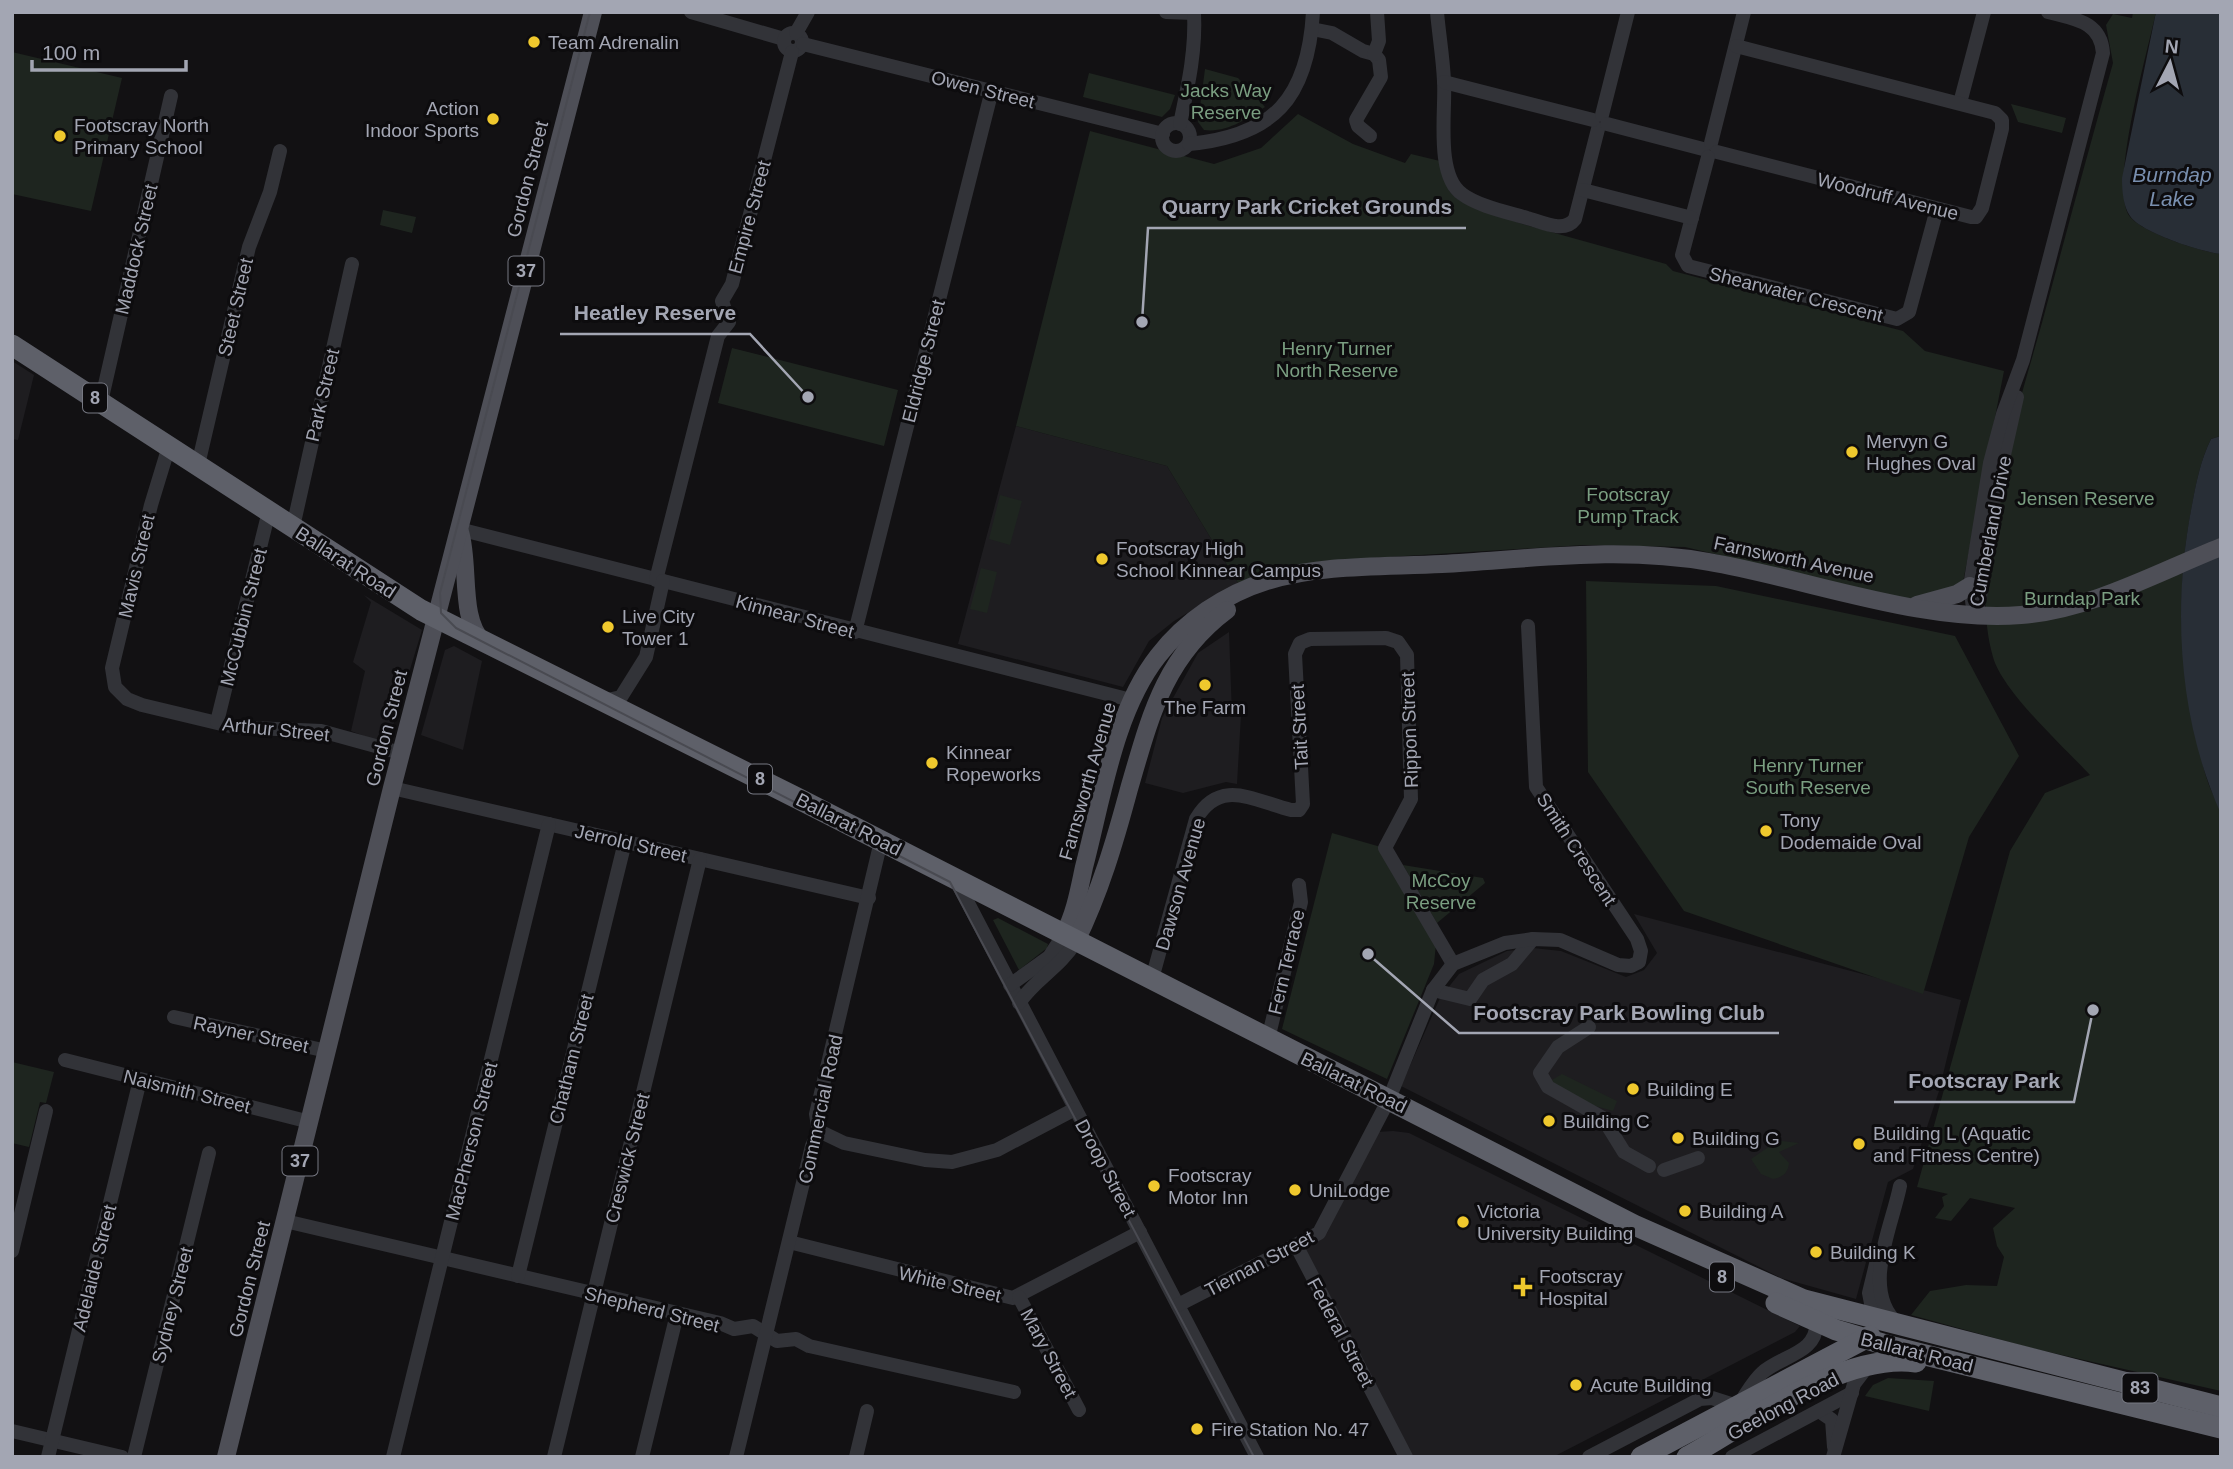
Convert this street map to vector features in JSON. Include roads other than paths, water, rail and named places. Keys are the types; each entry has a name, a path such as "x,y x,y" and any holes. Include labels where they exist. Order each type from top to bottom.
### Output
{"highway":[{"name":"Ballarat Road","path":"15,348 436,618 881,841 1634,1225 1878,1334"},
{"name":"Ballarat Road","path":"1634,1225 1669,1251 1816,1322 1878,1334 2008,1374 2221,1428"},
{"name":"Geelong Road","path":"1641,1457 1878,1334 1898,1328 1911,1329"},
{"name":"Ballarat Road","path":"1911,1329 2221,1407"},
{"name":"Geelong Road","path":"1686,1457 1821,1383 1867,1367 1899,1361 2008,1374"}],"main road":[{"name":"Gordon Street","path":"226,1457 392,788 593,12"},
{"path":"458,529 466,558 471,625 483,642"},
{"name":"Farnsworth Avenue","path":"1070,938 1070,920 1131,700 1165,647 1216,604 1282,577 1577,554 1660,554 1718,563 1914,606 1974,615 2022,615 2068,606 2221,547"},
{"name":"Farnsworth Avenue","path":"1070,938 1101,884 1153,706 1187,648 1226,611 1278,585 1345,570"},
{"path":"1914,606 1956,594 1970,586"},
{"path":"1131,700 1153,706"},
{"path":"1106,783 1129,789"},
{"path":"1095,828 1116,834"}],"street":[{"name":"Owen Street","path":"691,12 794,42 1163,134"},
{"path":"794,42 807,12"},
{"path":"1166,12 1194,13 1195,39 1190,81 1180,124"},
{"path":"1180,124 1168,126 1163,134 1164,142 1170,149 1180,151 1189,144 1220,141 1243,135 1276,113 1294,89 1308,57 1312,12"},
{"path":"1374,54 1379,41 1377,12"},
{"path":"1437,12 1444,82 1446,162 1454,187 1462,195 1562,228 1570,226 1583,190 1628,12"},
{"name":"Shearwater Crescent","path":"1744,12 1682,255 1688,266 1897,320 1909,312 1937,209"},
{"path":"1960,103 1984,12"},
{"name":"Cumberland Drive","path":"1974,615 1980,598 1990,519 2023,360 2103,53 2099,33 2092,26 2048,12"},
{"path":"1312,29 1332,33 1363,51 1374,54 1379,60 1381,77 1356,120 1358,126 1370,136"},
{"name":"Empire Street","path":"659,581 718,336 729,322 722,301 732,284 794,42"},
{"name":"Woodruff Avenue","path":"1444,82 1971,218 1980,213 2002,129 2002,120 1996,113 1736,46"},
{"name":"Eldridge Street","path":"855,632 992,90"},
{"name":"Maddock Street","path":"101,402 171,96"},
{"path":"1180,124 1190,133 1189,144"},
{"name":"Steet Street","path":"198,465 249,247 270,191 281,151"},
{"path":"1583,190 1692,218"},
{"name":"Park Street","path":"293,527 352,264"},
{"name":"Cumberland Drive","path":"1974,615 1970,586 1990,463 2003,414 2023,360"},
{"name":"Mavis Street","path":"115,687 112,668 151,505 169,446"},
{"name":"McCubbin Street","path":"217,722 269,511"},
{"name":"Kinnear Street","path":"458,529 1131,700"},
{"path":"603,701 621,697 628,690 646,657 659,581"},
{"name":"Smith Crescent","path":"1528,626 1536,787 1637,939 1641,951 1639,961 1631,966 1618,965 1560,940 1533,939"},
{"name":"Rippon Street","path":"1300,643 1310,639 1398,642 1407,655 1411,799 1385,848 1453,964"},
{"name":"Tait Street","path":"1299,810 1303,804 1295,654 1300,643"},
{"name":"Arthur Street","path":"115,687 127,699 142,705 234,726 321,731 401,753"},
{"path":"628,690 628,710 631,715"},
{"name":"Jerrold Street","path":"392,788 869,898"},
{"name":"Dawson Avenue","path":"1152,979 1196,819 1206,802 1221,794 1234,795 1299,810"},
{"name":"MacPherson Street","path":"393,1457 549,824"},
{"name":"Commercial Road","path":"736,1457 819,1131 816,1114 881,841"},
{"name":"Chatham Street","path":"518,1276 625,842"},
{"name":"Creswick Street","path":"554,1457 700,859"},
{"name":"Droop Street","path":"955,879 1257,1457"},
{"name":"Fern Terrace","path":"1268,1039 1301,902 1299,885"},
{"name":"Farnsworth Avenue","path":"1010,985 1070,938"},
{"name":"Farnsworth Avenue","path":"1019,1003 1033,985 1063,962 1070,938"},
{"path":"1453,964 1505,943 1533,939"},
{"path":"1433,989 1470,999 1483,980 1512,964 1533,939"},
{"name":"Tiernan Street","path":"1178,1305 1319,1233 1389,1099 1433,989 1453,964"},
{"name":"Rayner Street","path":"174,1017 327,1051"},
{"path":"1589,1027 1558,1047 1540,1073 1548,1087 1604,1118 1624,1152 1649,1166"},
{"name":"Naismith Street","path":"65,1060 310,1122"},
{"name":"Adelaide Street","path":"50,1449 140,1080"},
{"path":"819,1131 844,1143 918,1159 953,1162 997,1150 1075,1109"},
{"path":"12,1251 46,1111"},
{"name":"Sydney Street","path":"134,1457 209,1153"},
{"path":"1664,1170 1698,1158"},
{"path":"1900,1186 1884,1250 1880,1280 1882,1302 1893,1319 1911,1329"},
{"name":"Shepherd Street","path":"285,1221 677,1314 729,1329 752,1326 778,1341 798,1340 809,1346 1014,1392"},
{"name":"White Street","path":"789,1242 1008,1298 1019,1297 1140,1232"},
{"name":"Federal Street","path":"1296,1245 1406,1457"},
{"path":"1878,1334 1869,1302 1870,1284 1884,1250"},
{"name":"Mary Street","path":"1019,1297 1079,1410"},
{"path":"642,1457 677,1314"},
{"path":"1589,1457 1697,1400 1710,1398 1738,1405 1761,1373 1811,1341 1816,1322"},
{"path":"1833,1454 1857,1379 1867,1367"},
{"path":"1732,1457 1852,1393"},
{"path":"856,1457 867,1411"},
{"path":"1819,1411 1828,1415 1833,1422 1833,1454"},
{"path":"12,1431 50,1449 122,1457"},
{"path":"1735,1431 1746,1450"},
{"path":"12,1441 81,1457"}],"water":[{"name":"Burndap Lake","path":"2156,12 2221,12 2221,254 2158,235 2136,222 2124,203 2122,178"},
{"path":"2221,436 2221,814 2196,740 2183,662 2181,622 2186,543 2195,488 2211,439"}],"tram line":[{"path":"590,12 440,593 441,613 456,628 950,882 1254,1457"}],"place":[{"name":"Team Adrenalin","path":"534,42"},
{"name":"Action Indoor Sports","path":"493,119"},
{"name":"Footscray North Primary School","path":"60,136"},
{"name":"Quarry Park Cricket Grounds","path":"1142,322"},
{"name":"Heatley Reserve","path":"808,397"},
{"name":"Mervyn G Hughes Oval","path":"1852,452"},
{"name":"Footscray High School Kinnear Campus","path":"1102,559"},
{"name":"Live City Tower 1","path":"608,627"},
{"name":"The Farm","path":"1205,685"},
{"name":"Kinnear Ropeworks","path":"932,763"},
{"name":"Tony Dodemaide Oval","path":"1766,831"},
{"name":"Footscray Park Bowling Club","path":"1368,954"},
{"name":"Footscray Park","path":"2093,1010"},
{"name":"Building E","path":"1633,1089"},
{"name":"Building C","path":"1549,1121"},
{"name":"Building G","path":"1678,1138"},
{"name":"Building L (Aquatic and Fitness Centre)","path":"1859,1144"},
{"name":"Footscray Motor Inn","path":"1154,1186"},
{"name":"UniLodge","path":"1295,1190"},
{"name":"Building A","path":"1685,1211"},
{"name":"Victoria University Building","path":"1463,1222"},
{"name":"Building K","path":"1816,1252"},
{"name":"Footscray Hospital","path":"1523,1287"},
{"name":"Acute Building","path":"1576,1385"},
{"name":"Fire Station No. 47","path":"1197,1429"}],"park label":[{"name":"Jacks Way Reserve","path":"1226,101"},
{"name":"Henry Turner North Reserve","path":"1337,359"},
{"name":"Jensen Reserve","path":"2086,498"},
{"name":"Footscray Pump Track","path":"1628,505"},
{"name":"Burndap Park","path":"2082,598"},
{"name":"Henry Turner South Reserve","path":"1808,776"},
{"name":"McCoy Reserve","path":"1441,891"}]}
